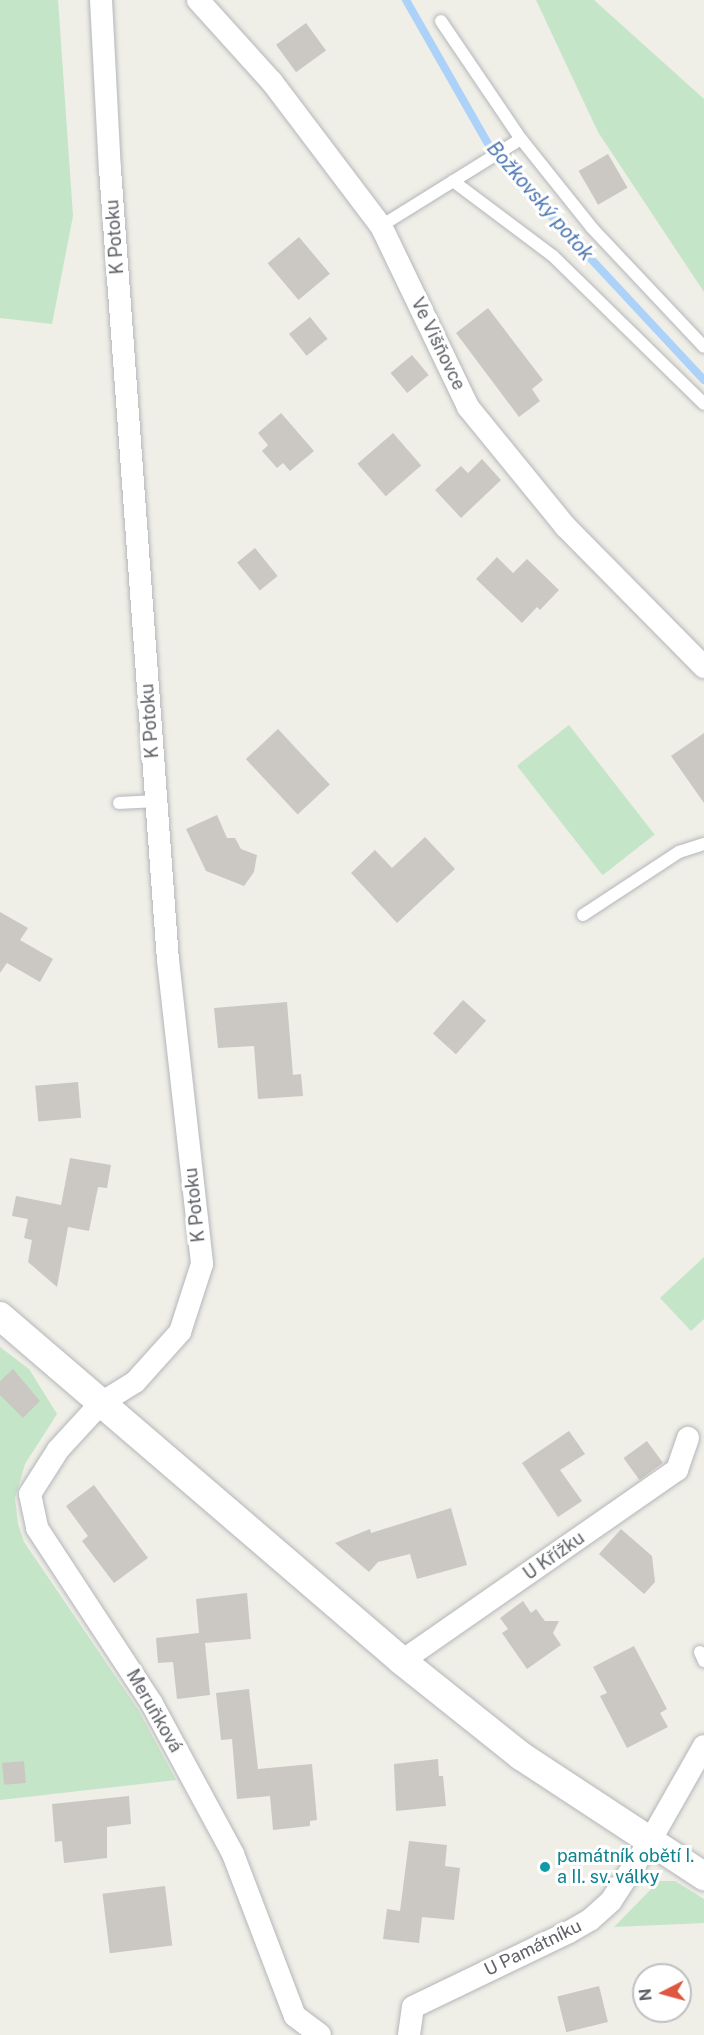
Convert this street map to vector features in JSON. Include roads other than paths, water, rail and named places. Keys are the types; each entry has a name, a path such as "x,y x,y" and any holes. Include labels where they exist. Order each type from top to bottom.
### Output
{"street":[{"name":"K Potoku","path":"100,0 110,169 169,969 202,1264 180,1332 135,1382 102,1403"},
{"name":"Ve Višňovce","path":"198,0 272,82 381,226 468,407 565,526 704,667"},
{"path":"0,1316 402,1661 521,1756 704,1876"},
{"name":"Meruňková","path":"102,1403 58,1450 30,1494 37,1528 152,1704 233,1854 295,2016 320,2035"},
{"name":"U Křížku","path":"402,1661 677,1470 688,1438"},
{"path":"650,1841 704,1746"},
{"name":"U Památníku","path":"409,2035 413,2007 590,1920 610,1901 650,1841"}],"lane":[{"path":"441,21 521,139 592,228 704,346"},
{"path":"381,226 521,139"},
{"path":"453,181 553,256 704,404"},
{"path":"119,803 156,801"},
{"path":"583,915 679,852 704,844"}],"waterway":[{"name":"Božkovský potok","path":"406,0 495,156 704,380"}],"place":[{"name":"památník obětí I. a II. sv. války","path":"545,1867"}]}
